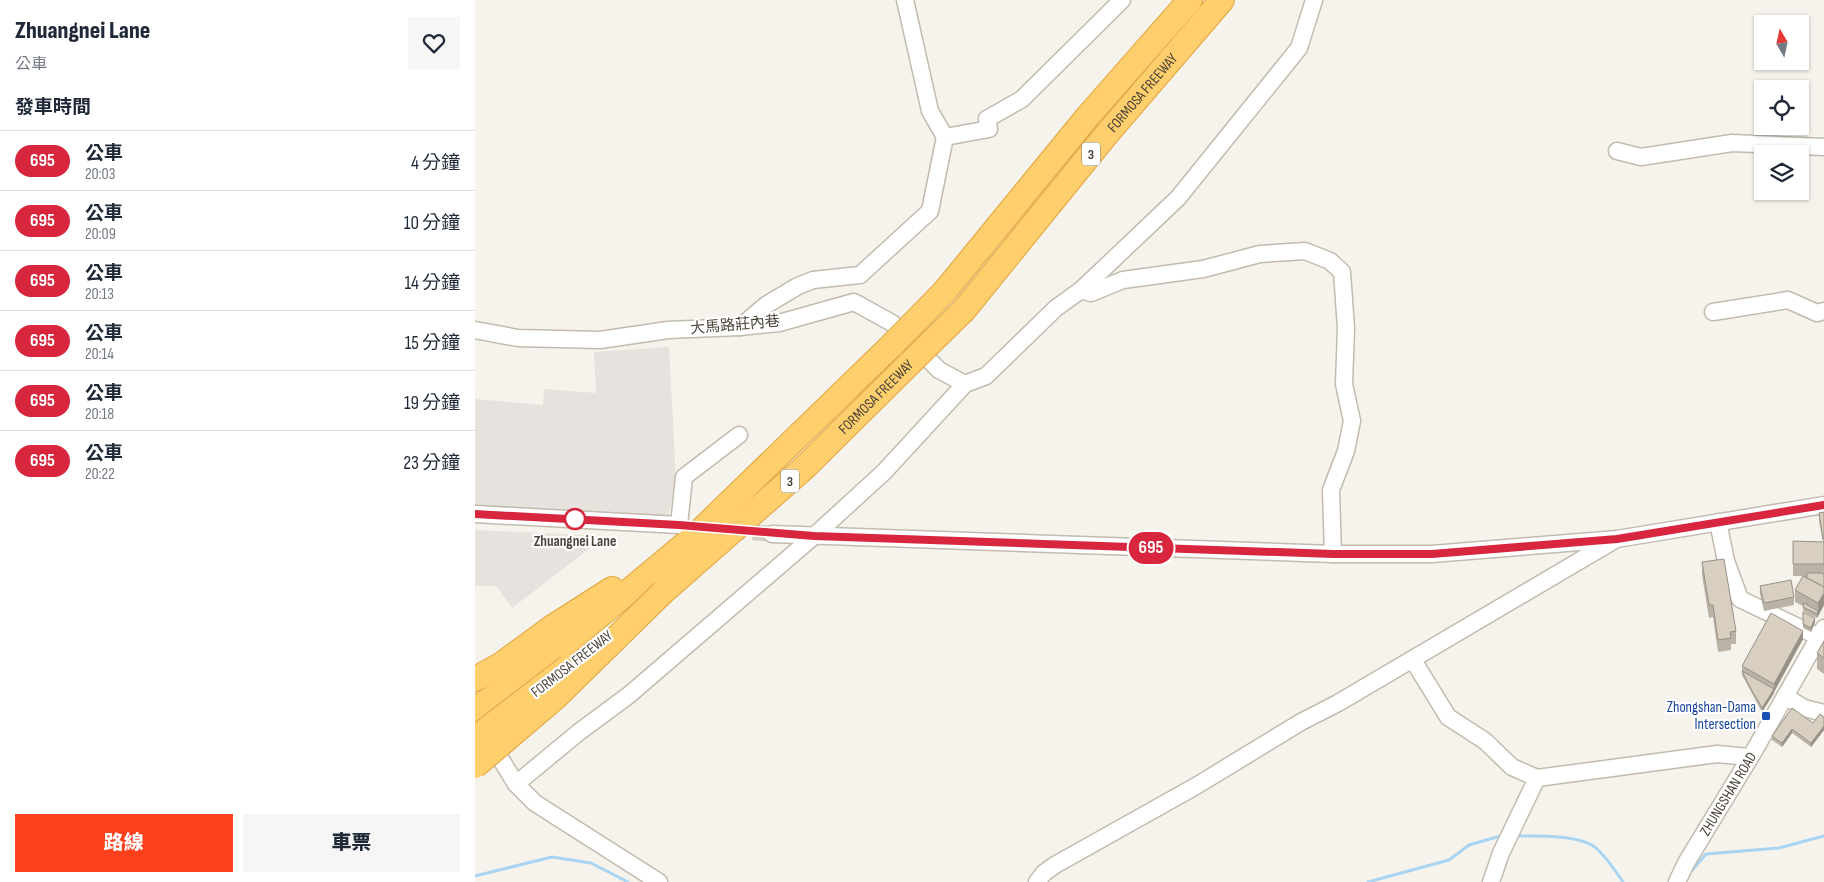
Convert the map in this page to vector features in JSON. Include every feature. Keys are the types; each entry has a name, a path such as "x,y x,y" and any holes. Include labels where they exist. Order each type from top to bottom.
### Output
{"highway":[{"name":"FORMOSA FREEWAY","path":"475,710 570,640 687,530 892,345 945,291 1088,116 1190,0"},
{"name":"FORMOSA FREEWAY","path":"475,738 663,592 803,470 964,310 1106,135 1222,0"},
{"path":"475,679 501,664 687,530"},
{"path":"475,766 557,696 663,592"}],"street":[{"path":"740,327 766,305 798,286 813,280 859,275 930,211 945,137 930,111 905,0"},
{"path":"945,137 989,129 987,119 1022,99 1122,0"},
{"path":"516,784 579,732 629,696 814,536 884,472 965,384 986,376 1056,308 1081,290 1178,198 1299,48 1314,0"},
{"path":"1617,151 1641,158 1732,143 1824,147"},
{"path":"1081,290 1091,293 1123,280 1203,269 1259,254 1305,250 1330,261 1342,272 1346,328 1344,384 1352,421 1346,451 1331,490 1333,554"},
{"path":"1713,312 1788,300 1817,313 1824,311"},
{"name":"大馬路莊內巷","path":"475,330 518,338 600,340 668,330 740,327 779,323 854,302 893,323 939,370 965,384"},
{"path":"475,514 687,530 684,477 739,435"},
{"path":"772,534 1333,554 1432,554 1617,539 1824,505"},
{"path":"1718,522 1726,560 1740,600 1822,632"},
{"path":"1037,882 1055,866 1413,660 1617,539"},
{"name":"ZHUNGSHAN ROAD","path":"1677,882 1686,863 1822,632"},
{"path":"1413,660 1448,717 1485,741 1512,767 1537,778 1717,754 1750,757"},
{"path":"1785,696 1804,708 1824,713"},
{"path":"475,717 516,784 535,803 659,882"},
{"path":"1491,882 1501,853 1537,778"}],"shaded area":[{"path":"669,347 676,478 668,519 475,510 475,399 543,405 544,389 596,393 594,352"},
{"path":"475,530 606,536 512,608 496,586 475,586"}],"building":[{"path":"1824,512 1824,539 1823,539 1819,513"},
{"path":"1793,541 1824,542 1824,564 1793,564"},
{"path":"1724,559 1736,631 1730,632 1731,638 1718,640 1713,605 1709,605 1702,562"},
{"path":"1808,573 1824,574 1824,587 1806,577"},
{"path":"1803,576 1824,587 1824,593 1818,603 1795,590"},
{"path":"1791,580 1794,597 1764,603 1760,586"},
{"path":"1804,603 1818,611 1817,614 1803,607"},
{"path":"1803,612 1815,618 1811,628 1803,624"},
{"path":"1771,613 1803,631 1774,684 1742,666"},
{"path":"1824,641 1824,658 1817,653"},
{"path":"1742,671 1774,689 1762,708 1751,689"},
{"path":"1792,708 1813,723 1820,714 1824,717 1824,726 1811,743 1792,729 1782,743 1772,736"}],"waterway":[{"path":"1368,882 1449,860 1469,845 1504,835"},
{"path":"1515,836 1568,838 1589,843 1604,856 1623,882"},
{"path":"1688,875 1706,854 1779,848 1824,836"},
{"path":"475,876 552,857 591,863 628,882"}],"tunnel":[{"path":"729,530 772,534"}],"bus line":[{"name":"695","path":"475,514 679,525 814,536 1333,554 1432,554 1617,539 1824,505"}],"place":[{"name":"Zhuangnei Lane","path":"575,519"},
{"name":"Zhongshan-Dama Intersection","path":"1766,716"}]}
